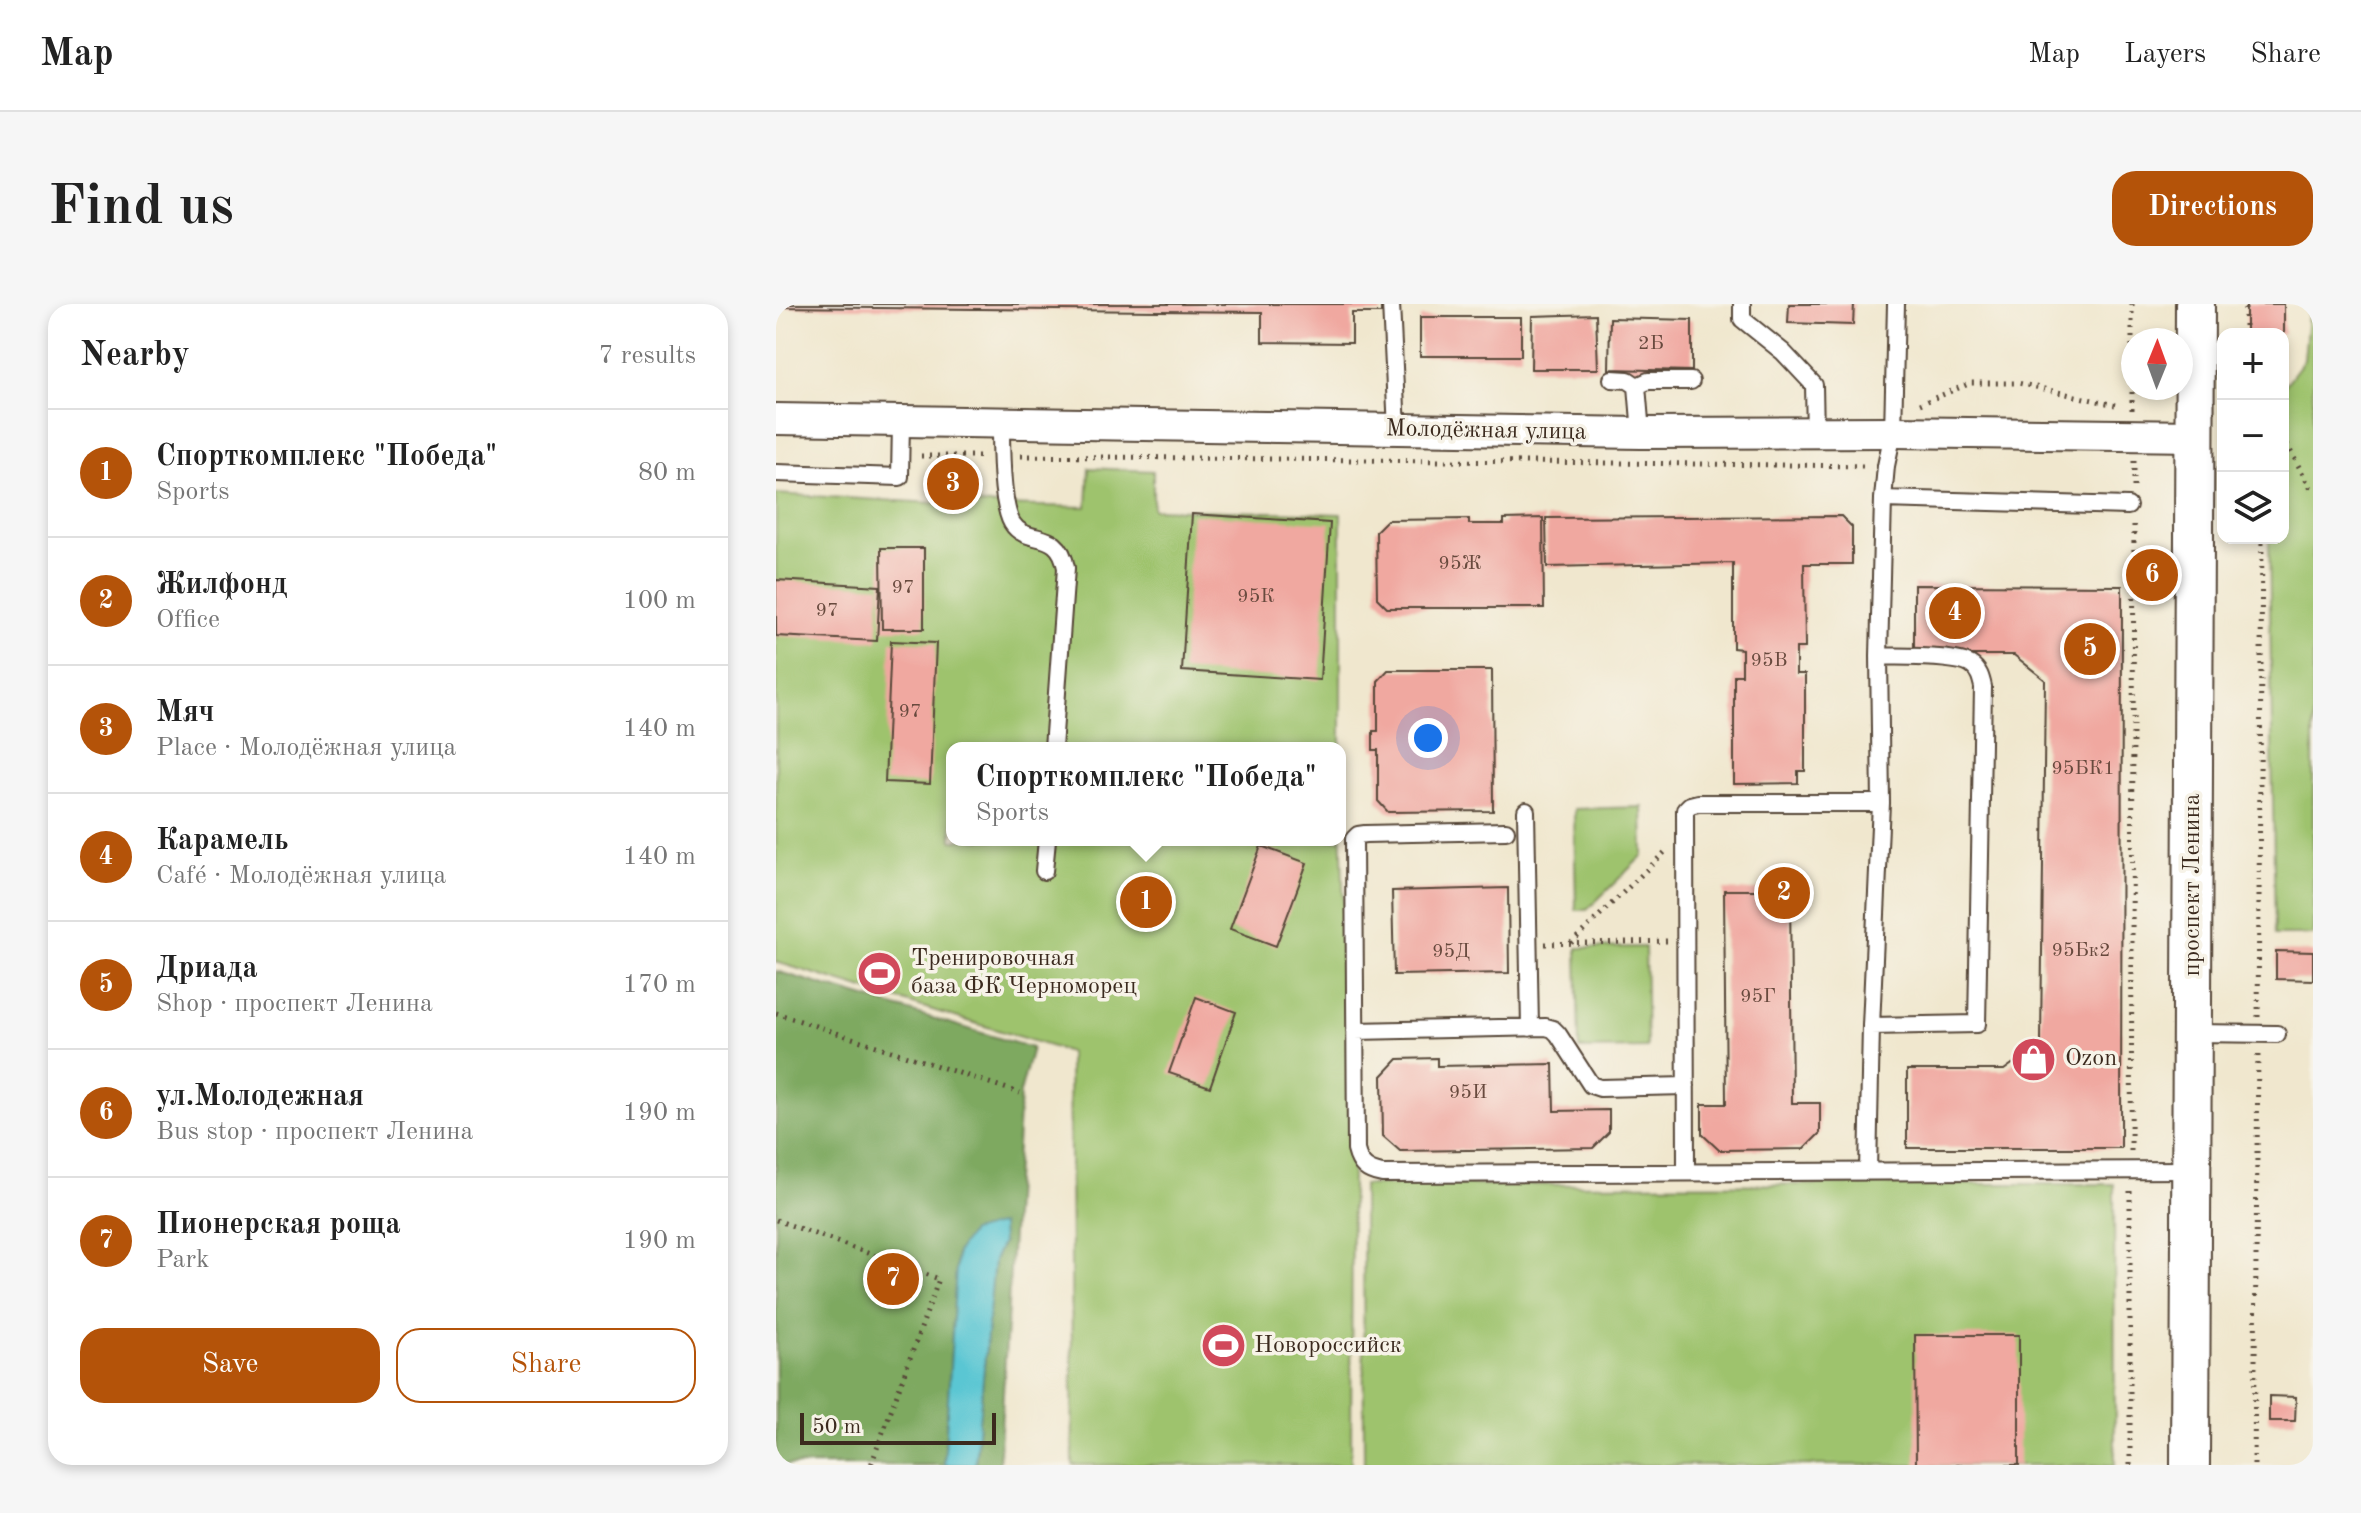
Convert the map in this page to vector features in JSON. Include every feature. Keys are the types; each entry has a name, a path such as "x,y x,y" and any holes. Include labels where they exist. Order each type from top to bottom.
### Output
{"street":[{"name":"проспект Ленина","path":"2190,1465 2195,304"},
{"name":"Молодёжная улица","path":"776,419 1815,434 1893,423 2196,436"}],"lane":[{"path":"1391,304 1397,430"},
{"path":"1742,304 1742,319 1783,352 1814,385 1815,434"},
{"path":"1868,1172 1881,803 1879,656 1883,499 1893,423 1896,304"},
{"path":"1612,379 1628,380 1637,386"},
{"path":"1637,386 1648,381 1691,381"},
{"path":"1637,386 1641,433"},
{"path":"776,473 900,477 901,422"},
{"path":"1001,423 1001,455 1008,513 1013,525 1022,532 1056,545 1064,555 1066,568 1053,742"},
{"path":"1883,499 2131,498"},
{"path":"1871,1026 1977,1024 1978,1009 1983,687 1980,673 1970,663 1955,659 1879,656"},
{"path":"1686,1172 1685,810 1698,803 1881,803"},
{"path":"1526,811 1530,1028"},
{"path":"1506,831 1365,834 1354,839 1356,1150 1359,1161 1369,1171 1382,1174 2192,1170"},
{"path":"1044,871 1046,846"},
{"path":"1355,1031 1553,1029 1591,1085 1600,1088 1686,1086"},
{"path":"2192,1033 2277,1034"}],"path":[{"path":"2132,304 2132,328"},
{"path":"2245,304 2245,328"},
{"path":"1893,423 1971,383 2018,383 2133,435"},
{"path":"2131,498 2132,400"},
{"path":"2289,448 2313,493"},
{"path":"901,456 1886,466"},
{"path":"2130,1465 2134,522"},
{"path":"2254,1465 2262,544"},
{"path":"1571,943 1683,834"},
{"path":"1529,944 1684,941"},
{"path":"776,1013 1020,1093"},
{"path":"776,1220 939,1279 871,1465"}],"green space":[{"path":"2309,304 2313,304 2313,935 2275,935 2269,544 2289,544 2289,380 2304,360"},
{"path":"1089,468 1153,471 1153,509 1341,514 1341,742 946,742 946,846 1342,846 1352,1166 1351,1465 1073,1465 1069,1052 776,962 776,494 951,504 1087,507"},
{"path":"1642,807 1643,855 1587,910 1576,910 1574,809"},
{"path":"1645,947 1647,1048 1579,1049 1577,948"},
{"path":"776,971 1032,1048 1020,1093 999,1465 975,1465 994,1260 1002,1243 957,1252 944,1465 776,1465"},
{"path":"2114,1184 2115,1465 1364,1465 1363,1185"}],"water":[{"path":"1001,1224 1002,1243 994,1260 975,1465 944,1465 957,1252 971,1232"}],"building":[{"path":"776,304 1381,304 1381,313 1352,313 1352,343 1262,342 1262,312 776,307"},
{"path":"1789,304 1854,304 1853,325 1788,323"},
{"path":"2246,304 2284,304 2284,328 2246,328"},
{"path":"1596,314 1598,369 1531,369 1532,316"},
{"path":"1420,317 1521,317 1521,356 1420,356"},
{"path":"1610,318 1692,320 1692,371 1609,369"},
{"path":"1192,514 1330,523 1320,680 1182,671"},
{"path":"1841,516 1852,527 1852,564 1804,564 1805,648 1796,648 1796,674 1805,674 1805,771 1798,771 1798,783 1734,784 1734,675 1742,675 1742,649 1733,648 1733,563 1547,567 1546,518"},
{"path":"1543,518 1544,608 1387,608 1377,598 1376,531 1387,520 1469,519 1469,524 1504,524 1504,519"},
{"path":"881,548 924,548 924,629 882,629"},
{"path":"776,580 880,586 877,641 776,636"},
{"path":"1914,585 2122,586 2121,1148 1907,1148 1907,1070 2004,1070 2041,1043 2045,680 2014,655 1914,655"},
{"path":"891,641 936,643 930,784 885,782"},
{"path":"1388,670 1492,670 1493,811 1388,812 1378,801 1378,750 1373,750 1373,731 1378,731 1378,681"},
{"path":"1261,846 1307,863 1276,946 1230,929"},
{"path":"1508,888 1509,973 1394,975 1392,891"},
{"path":"1724,890 1790,890 1792,1103 1820,1103 1820,1133 1804,1149 1719,1150 1702,1134 1702,1104 1726,1104"},
{"path":"2276,951 2313,952 2313,980 2276,979"},
{"path":"1196,997 1236,1012 1210,1087 1169,1073"},
{"path":"1437,1058 1437,1066 1553,1064 1554,1111 1609,1110 1609,1132 1593,1148 1400,1151 1383,1136 1382,1076 1398,1059"},
{"path":"1915,1335 2019,1335 2019,1465 1916,1465"},
{"path":"2269,1396 2296,1397 2295,1421 2269,1421"}],"place":[{"name":"Мяч","path":"953,484"},
{"name":"ул.Молодежная","path":"2152,575"},
{"name":"Карамель","path":"1955,613"},
{"name":"Дриада","path":"2090,649"},
{"name":"Жилфонд","path":"1784,893"},
{"name":"Спорткомплекс \"Победа\"","path":"1146,902"},
{"name":"Тренировочная база ФК Черноморец","path":"880,973"},
{"name":"Ozon","path":"2034,1059"},
{"name":"Пионерская роща","path":"893,1279"},
{"name":"Новороссийск","path":"1223,1346"}]}
